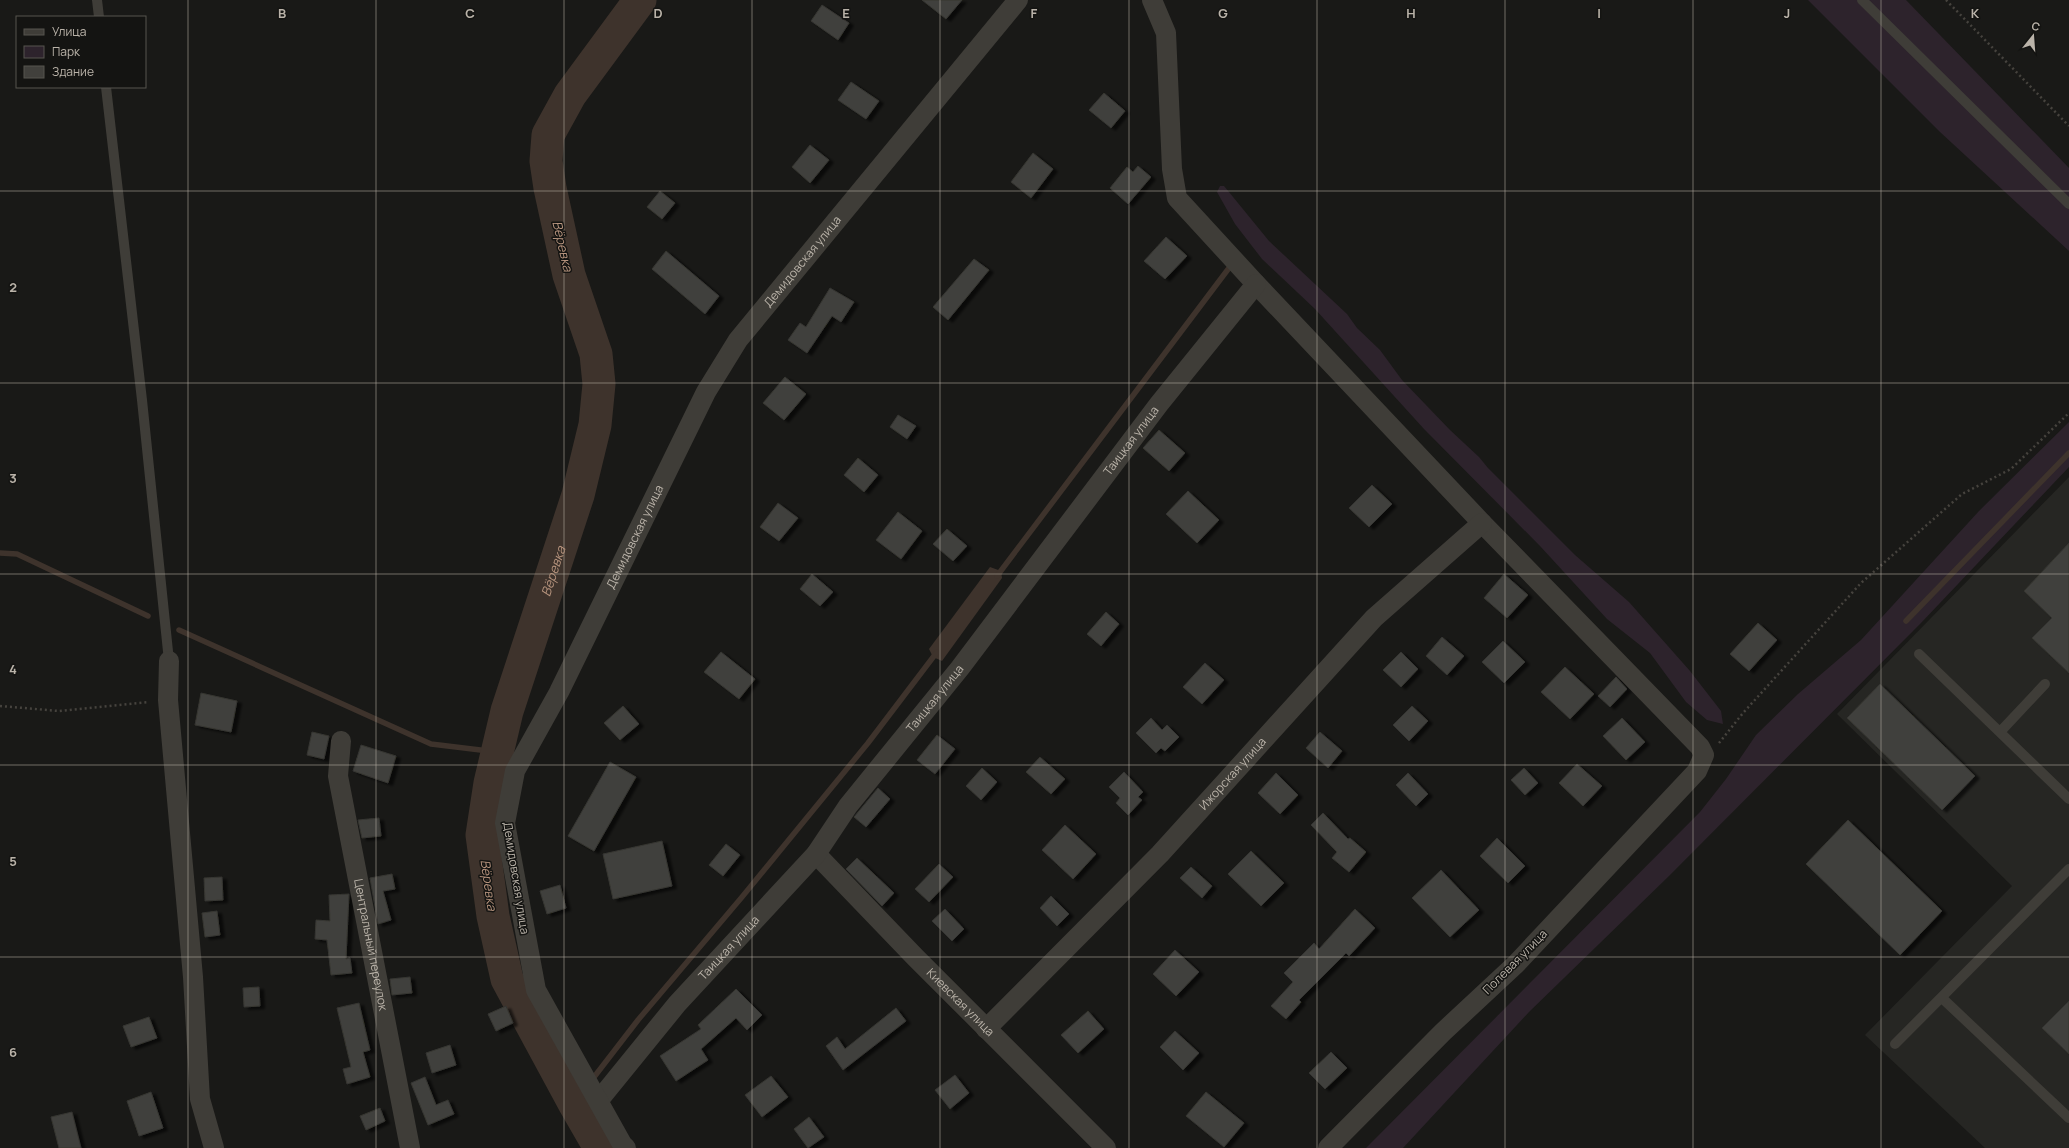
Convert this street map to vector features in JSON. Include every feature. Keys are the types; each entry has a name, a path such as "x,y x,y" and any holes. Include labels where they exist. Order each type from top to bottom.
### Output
{"street":[{"name":"Демидовская улица","path":"623,1147 599,1100 536,990 505,823 515,771 559,692 706,392 738,340 1018,0"},
{"path":"1152,0 1166,33 1172,169 1177,198 1256,284 1482,523"},
{"name":"Таицкая улица","path":"599,1100 677,1004 816,854 848,806 960,668 1158,404 1256,284"},
{"name":"Полевая улица","path":"1328,1148 1442,1032 1516,964 1697,771 1704,755 1700,747 1482,523"},
{"name":"Ижорская улица","path":"986,1029 1160,854 1374,618 1482,523"},
{"path":"169,661 168,700 193,977 200,1099 214,1148"},
{"name":"Центральный переулок","path":"341,741 338,776 410,1148"},
{"name":"Киевская улица","path":"816,854 986,1029 1106,1148"}],"lane":[{"path":"97,0 99,16"},
{"path":"1862,0 2069,204"},
{"path":"106,88 142,400 169,661"},
{"path":"1919,654 2069,799"},
{"path":"2000,732 2045,684"},
{"path":"1896,1044 2069,869"},
{"path":"1942,998 2069,1118"}],"path":[{"path":"1946,0 2069,126"},
{"path":"1715,748 1743,714 1861,583 1962,494 2011,469 2069,414"},
{"path":"0,706 59,711 106,705 168,700"}],"shaded area":[{"path":"2069,477 2069,1148 1985,1148 1865,1035 2012,886 1837,714"},
{"path":"990,567 1001,571 1002,578 942,661 933,657 929,649"}],"green space":[{"path":"632,0 656,0 626,45 606,36"},
{"path":"1808,0 1906,0 2069,168 2069,251 1940,132"},
{"path":"1220,186 1224,186 1269,241 1347,314 1357,328 1380,350 1402,380 1450,430 1479,457 1488,468 1575,555 1629,602 1690,671 1721,711 1723,724 1707,720 1686,702 1650,653 1607,619 1540,546 1424,429 1315,309 1262,259 1235,224 1217,192"},
{"path":"2069,422 2069,467 1921,623 1669,876 1529,1012 1403,1148 1366,1148 1700,812 1726,779 1756,735 1798,694 1861,640 1979,511"}],"building":[{"path":"922,0 962,0 946,19"},
{"path":"822,5 849,23 838,40 811,21"},
{"path":"851,82 879,101 866,119 838,100"},
{"path":"1104,93 1125,111 1111,128 1089,110"},
{"path":"810,145 829,160 810,183 792,167"},
{"path":"1033,153 1053,169 1031,198 1011,182"},
{"path":"1138,166 1151,177 1128,204 1110,188 1127,167 1133,172"},
{"path":"660,191 675,203 662,219 647,207"},
{"path":"1166,237 1187,256 1165,279 1144,261"},
{"path":"666,251 719,296 705,314 652,269"},
{"path":"974,259 989,270 948,320 933,307"},
{"path":"830,288 854,302 841,322 832,316 807,353 788,340 800,323 806,327"},
{"path":"785,377 806,394 784,420 763,403"},
{"path":"898,415 916,426 907,439 890,427"},
{"path":"1159,430 1185,453 1169,471 1143,448"},
{"path":"858,458 878,475 864,492 844,475"},
{"path":"1372,485 1392,504 1369,527 1349,508"},
{"path":"1188,491 1219,520 1197,543 1166,514"},
{"path":"778,503 798,518 779,541 760,527"},
{"path":"898,512 922,531 901,559 876,540"},
{"path":"947,529 967,546 953,561 933,544"},
{"path":"2069,543 2069,673 2032,638 2052,618 2024,591"},
{"path":"812,574 833,592 820,606 800,589"},
{"path":"1504,574 1528,595 1507,618 1484,598"},
{"path":"1106,612 1119,624 1101,646 1087,634"},
{"path":"1758,623 1777,640 1749,671 1730,654"},
{"path":"1442,637 1464,656 1447,675 1426,656"},
{"path":"1503,641 1525,662 1504,683 1482,662"},
{"path":"721,652 755,679 739,699 704,672"},
{"path":"1401,652 1418,669 1401,687 1383,670"},
{"path":"1205,663 1224,680 1202,704 1183,687"},
{"path":"1565,667 1594,694 1570,719 1541,692"},
{"path":"1616,677 1627,689 1610,707 1598,696"},
{"path":"1880,684 1975,776 1942,810 1847,718"},
{"path":"201,693 237,701 231,732 195,725"},
{"path":"623,706 639,724 620,740 604,723"},
{"path":"1412,706 1428,721 1409,741 1393,725"},
{"path":"1151,718 1162,730 1167,725 1179,737 1165,751 1161,748 1156,753 1136,733"},
{"path":"1622,718 1645,742 1626,760 1603,736"},
{"path":"312,732 329,736 324,759 307,755"},
{"path":"1320,732 1342,751 1328,768 1306,748"},
{"path":"937,735 955,749 935,774 917,760"},
{"path":"361,745 396,756 388,783 353,771"},
{"path":"1040,757 1065,779 1051,794 1026,772"},
{"path":"610,762 636,777 594,851 568,836"},
{"path":"1577,764 1602,786 1583,806 1559,783"},
{"path":"982,768 997,782 981,800 966,786"},
{"path":"1524,768 1538,783 1525,795 1511,780"},
{"path":"1124,772 1143,792 1138,797 1142,800 1128,815 1116,803 1120,798 1109,787"},
{"path":"1276,773 1298,795 1280,814 1258,793"},
{"path":"1408,773 1428,794 1416,806 1396,785"},
{"path":"878,788 890,799 866,827 854,817"},
{"path":"1323,813 1348,839 1350,838 1366,852 1349,872 1332,858 1337,852 1311,825"},
{"path":"379,818 381,836 362,838 358,820"},
{"path":"1848,820 1942,911 1900,955 1806,864"},
{"path":"1065,825 1096,854 1073,879 1042,850"},
{"path":"1497,838 1525,866 1508,883 1480,856"},
{"path":"662,841 672,886 613,899 603,854"},
{"path":"726,844 740,855 723,876 709,865"},
{"path":"1251,851 1284,883 1261,906 1228,874"},
{"path":"857,858 894,893 882,906 846,869"},
{"path":"939,864 953,877 929,902 915,889"},
{"path":"1191,867 1212,886 1202,898 1180,878"},
{"path":"1441,870 1479,910 1450,937 1412,898"},
{"path":"392,874 395,889 383,891 391,920 378,924 370,878"},
{"path":"222,877 223,900 205,901 204,878"},
{"path":"560,885 566,908 547,914 540,891"},
{"path":"349,894 346,959 350,958 352,973 331,975 327,940 315,939 316,920 330,921 329,895"},
{"path":"1051,896 1069,914 1057,926 1040,908"},
{"path":"945,909 964,929 952,941 932,921"},
{"path":"1355,909 1375,928 1349,956 1346,953 1299,1000 1301,1002 1286,1019 1271,1006 1293,982 1284,973 1314,943 1319,949"},
{"path":"217,911 220,935 205,937 202,913"},
{"path":"1175,950 1199,972 1176,996 1153,974"},
{"path":"410,977 412,993 392,995 390,979"},
{"path":"259,987 260,1006 244,1007 243,988"},
{"path":"736,989 762,1015 747,1030 736,1018 701,1049 708,1060 676,1081 660,1056 701,1029 698,1025"},
{"path":"2069,1001 2069,1054 2042,1028"},
{"path":"359,1003 370,1050 363,1052 370,1077 347,1084 343,1069 351,1067 337,1008"},
{"path":"506,1006 513,1023 496,1031 488,1014"},
{"path":"896,1008 906,1021 843,1070 826,1046 837,1037 845,1049"},
{"path":"1088,1011 1104,1029 1078,1053 1061,1035"},
{"path":"149,1017 157,1038 131,1047 123,1026"},
{"path":"1175,1031 1199,1053 1183,1070 1160,1047"},
{"path":"450,1045 456,1065 432,1073 426,1053"},
{"path":"1331,1052 1347,1068 1325,1089 1309,1073"},
{"path":"955,1075 969,1093 950,1109 935,1090"},
{"path":"771,1076 788,1097 762,1117 745,1095"},
{"path":"425,1077 436,1105 448,1100 454,1114 428,1125 411,1083"},
{"path":"151,1092 163,1128 139,1136 127,1101"},
{"path":"1206,1092 1244,1123 1224,1147 1186,1116"},
{"path":"380,1108 385,1121 366,1130 360,1116"},
{"path":"72,1112 81,1148 59,1148 51,1117"},
{"path":"809,1117 824,1137 808,1148 794,1129"}],"waterway":[{"name":"Вёревка","path":"600,1148 507,979 493,916 482,835 490,783 507,711 578,495 595,425 599,384 596,354 569,275 550,188 546,161 548,135 570,95 640,0"},
{"path":"997,576 1232,264"},
{"path":"1906,621 2069,453"},
{"path":"0,553 17,554 148,616"},
{"path":"179,630 431,744 497,752"},
{"path":"591,1081 638,1020 742,897 868,743 937,652"},
{"path":"574,1103 585,1088"}]}
